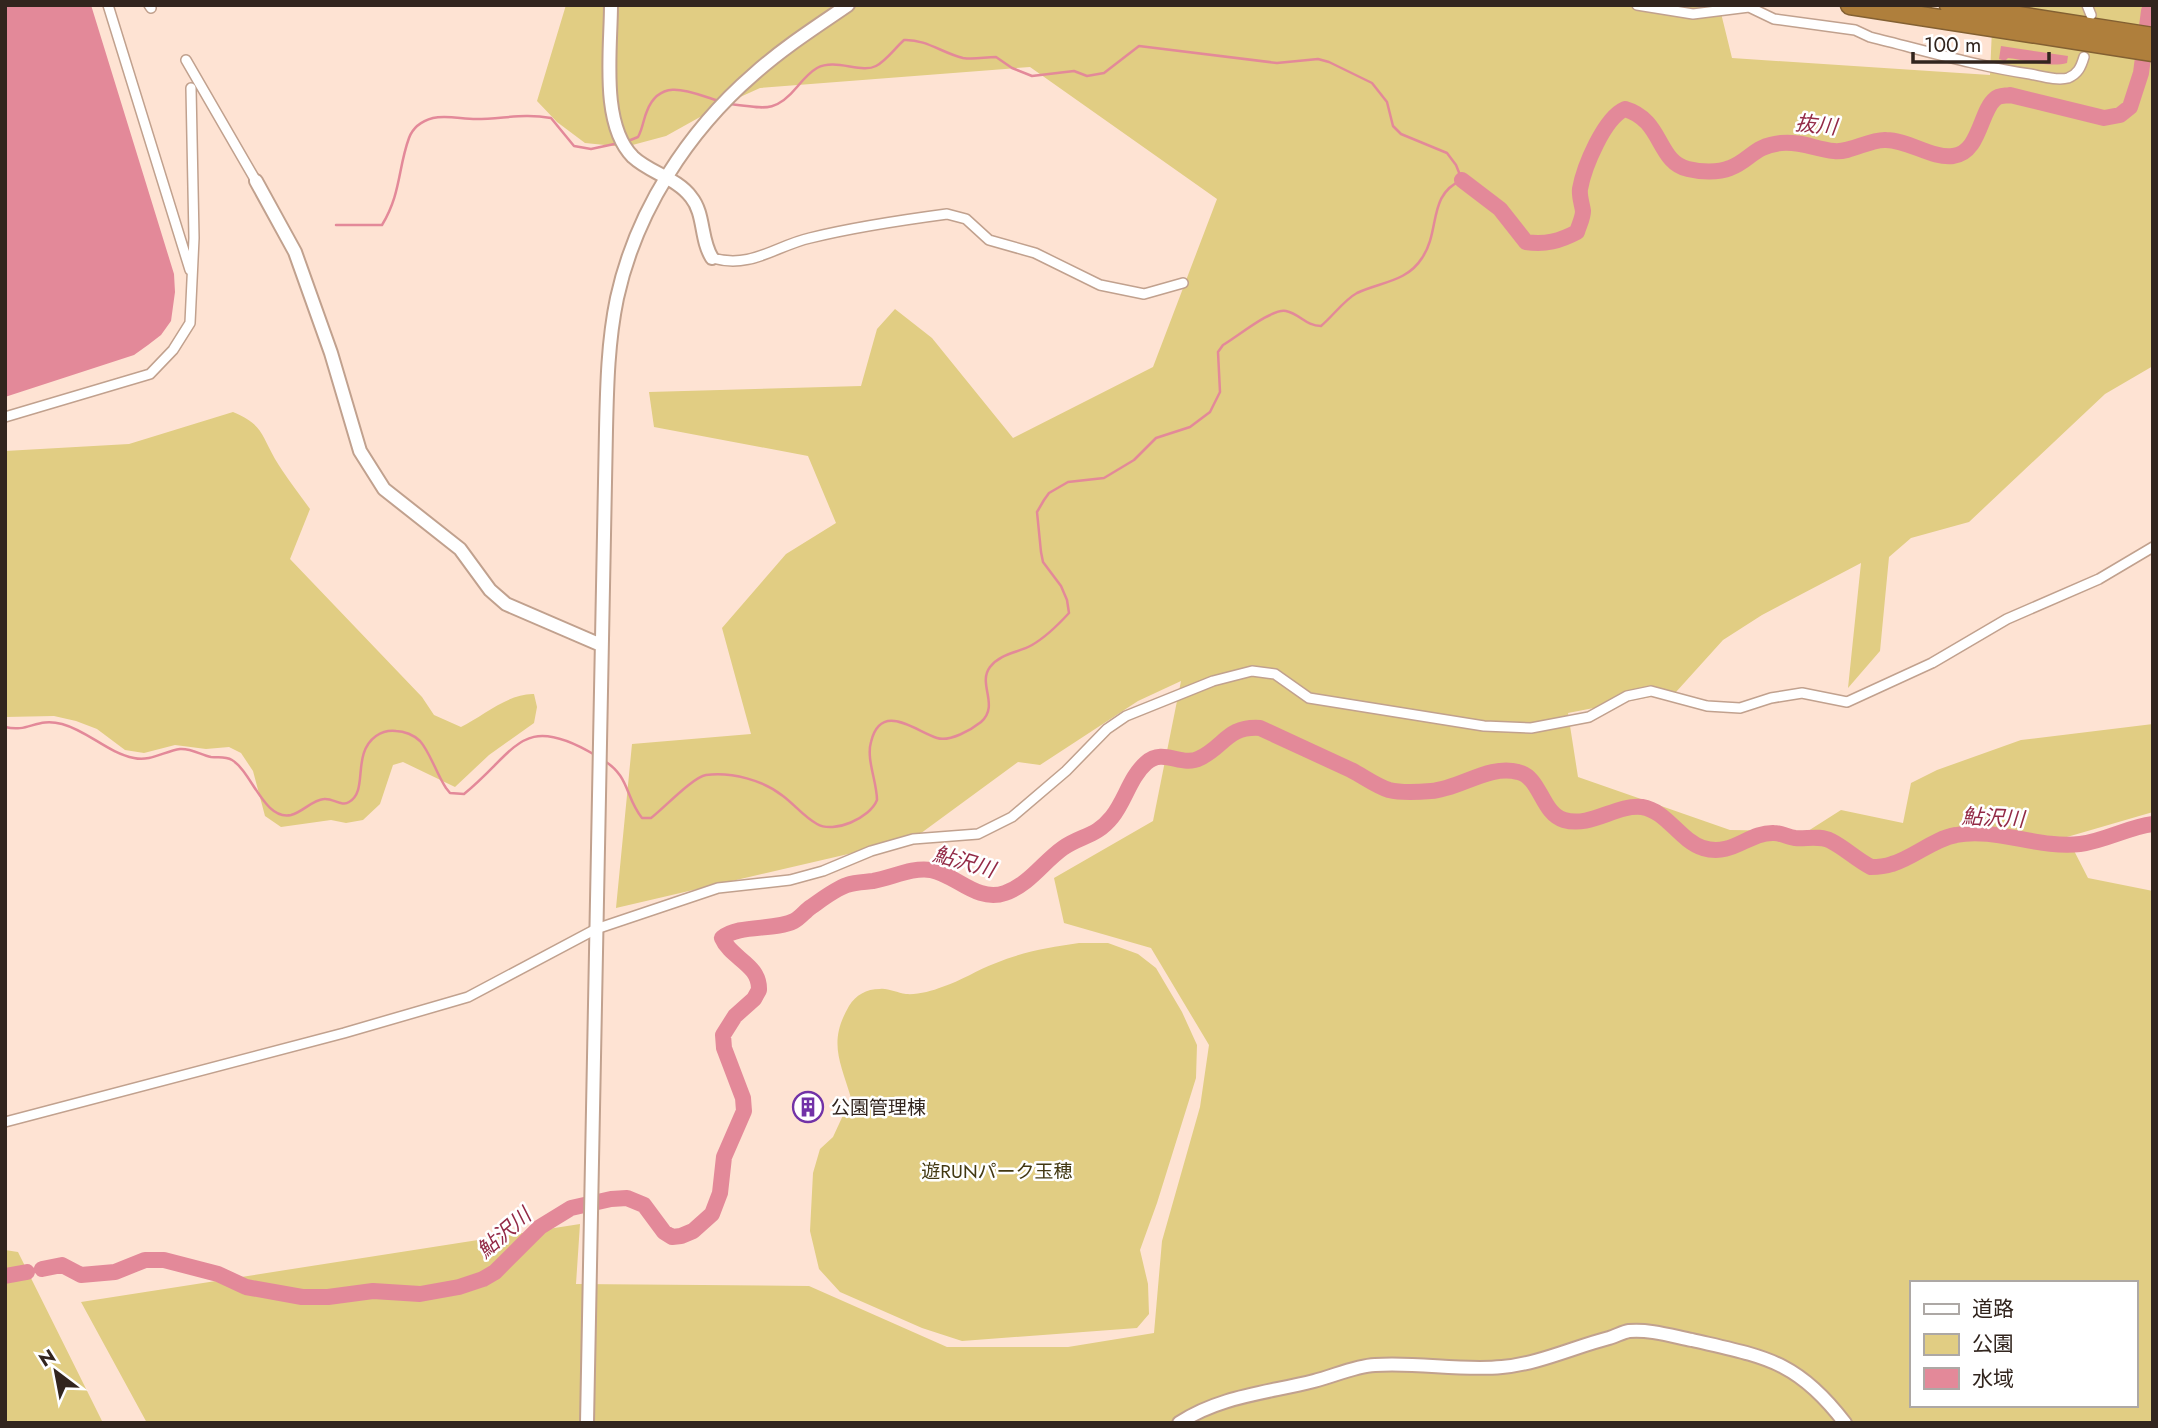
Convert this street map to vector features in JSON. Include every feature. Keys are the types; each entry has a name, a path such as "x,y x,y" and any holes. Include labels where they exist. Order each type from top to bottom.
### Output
{"highway":[{"path":"1850,5 2111,38 2153,37"},
{"path":"1949,5 2111,38 2153,52"}],"street":[{"path":"108,5 191,275"},
{"path":"611,5 611,109 617,135 634,157 682,188 691,197 712,258 737,261 773,253 807,238 947,214 966,219 989,240 1035,253 1100,285 1144,294 1183,283"},
{"path":"587,1423 601,645 611,334 627,262 641,224 666,178 703,125 728,98 784,50 848,5"},
{"path":"1642,6 1693,14 1749,7 1774,19 1855,30 1870,37 1981,66 2055,78 2069,78 2076,74 2084,57"},
{"path":"187,60 295,252 331,353 360,451 384,489 460,548 490,590 506,604 601,645"},
{"path":"5,417 150,374 173,350 190,323 194,238 191,88"},
{"path":"5,1122 344,1033 468,997 596,929 718,888 790,880 913,839 978,834 1021,809 1066,771 1107,729 1126,716 1213,681 1252,671 1275,674 1309,698 1484,726 1531,728 1589,717 1627,696 1651,691 1707,706 1740,708 1771,698 1802,693 1847,702 1931,663 2007,619 2099,579 2153,547"},
{"path":"1179,1423 1192,1414 1229,1399 1372,1365 1471,1369 1505,1367 1630,1331 1661,1333 1761,1356 1781,1364 1805,1379 1829,1402 1845,1423"}],"green space":[{"path":"566,5 1719,5 1732,58 1990,75 1993,5 2153,5 2153,366 2105,394 1969,522 1911,538 1889,557 1880,651 1848,688 1861,563 1762,615 1723,640 1676,692 1568,713 1578,777 1730,830 1808,831 1841,810 1903,823 1911,783 1937,770 2021,740 2153,724 2153,812 2067,837 2088,878 2153,891 2153,1423 147,1423 81,1302 580,1224 576,1284 809,1286 947,1347 1068,1347 1154,1333 1162,1241 1200,1107 1209,1045 1151,948 1064,923 1054,878 1153,821 1181,681 1138,701 1040,765 1018,762 913,839 616,908 632,744 751,734 722,628 786,554 836,523 808,456 654,427 649,392 861,386 877,329 895,309 932,338 1013,438 1153,367 1217,199 1030,67 760,88 718,107 666,136 625,147 585,143 557,122 537,101"},
{"path":"233,412 243,416 260,431 279,465 310,509 290,559 422,697 434,715 461,727 506,701 534,694 537,707 534,723 489,755 455,787 403,762 393,765 380,804 363,820 346,823 331,820 281,827 265,816 253,771 241,753 229,747 206,749 175,745 144,753 125,750 97,729 76,721 54,716 5,717 5,451 129,444"},
{"name":"遊RUNパーク玉穂","path":"1079,943 1108,943 1138,954 1156,968 1182,1012 1197,1045 1196,1078 1140,1250 1148,1284 1149,1314 1137,1328 962,1341 922,1328 840,1292 819,1269 810,1231 813,1173 820,1149 833,1137 851,1098 838,1052 839,1030 849,1006 866,991 886,989 906,994 924,992 949,985 1016,956"},
{"path":"5,1250 18,1252 103,1423 5,1423"}],"water":[{"path":"5,5 91,5 174,274 175,292 171,321 161,335 134,355 5,397"},
{"path":"2001,46 2068,56 2067,63 2045,64 2008,58 2005,61 1999,59"}],"waterway":[{"name":"抜川","path":"1462,180 1500,209 1526,242 1546,243 1577,232 1583,214 1580,189 1590,156 1610,122 1625,109 1647,122 1664,150 1678,165 1709,172 1730,168 1764,147 1781,143 1840,151 1886,140 1937,155 1953,156 1969,148 1990,105 2002,96 2010,95 2104,118 2120,115 2130,107 2141,73 2149,11 2153,5"},
{"path":"603,760 612,766 623,780 642,818 651,818 700,777 716,774 747,778 775,790 812,821 824,827 842,826 867,813 877,800 870,749 876,730 882,723 900,722 942,739 954,737 972,728 981,722 989,709 986,680 994,662 1037,642 1069,613 1061,586 1043,562 1041,552 1037,512 1049,493 1068,482 1104,478 1134,460 1156,438 1190,427 1210,412 1220,392 1218,352 1223,345 1254,324 1272,314 1286,311 1311,324 1321,326 1357,293 1409,272 1428,247 1439,204 1444,195 1462,180 1447,153 1401,134 1393,126 1387,102 1372,83 1318,59 1277,63 1139,46 1104,73 1087,76 1074,71 1032,76 1012,68 996,57 963,58 927,44 904,40 884,61 870,68 832,65 817,68 789,96 774,105 759,107 729,104"},
{"path":"628,141 638,137 647,111 661,93 679,90 719,101"},
{"path":"336,225 382,225 393,203 411,134 418,125 433,118 551,118 574,146 591,149 619,143"},
{"path":"5,727 20,728 46,722 62,724 115,752 140,759 184,749 229,759 246,774 273,811 282,815 291,815 324,799 343,804 349,802 358,790 364,752 368,744 376,736 388,731 406,733 420,741 450,793 464,794 509,751 535,737 551,736 595,755"},
{"name":"鮎沢川","path":"42,1269 62,1265 81,1275 115,1272 145,1260 164,1260 218,1274 246,1287 302,1297 328,1297 373,1291 420,1294 459,1287 483,1279 495,1272 540,1227 571,1208 627,1198 644,1205 664,1232 672,1237 693,1231 712,1214 720,1193 724,1157 744,1111 743,1098 724,1048 723,1035 735,1016 754,999 759,990 755,974 722,938 738,931 794,921 824,898 847,885 880,880 916,870 940,873 985,894 1005,893 1022,884 1063,848 1106,824 1146,763 1159,757 1186,761 1200,758 1233,733 1249,728 1260,728 1389,790 1431,791 1507,770 1526,775 1550,810 1564,820 1584,821 1623,809 1642,807 1659,814 1687,839 1703,848 1714,850 1732,847 1765,834 1822,838 1871,867 1900,861 1940,840 1956,835 1986,834 2064,845 2098,840 2153,824"},
{"name":"鮎沢川","path":"5,1276 27,1272"}],"place":[{"name":"公園管理棟","path":"808,1107"}]}
